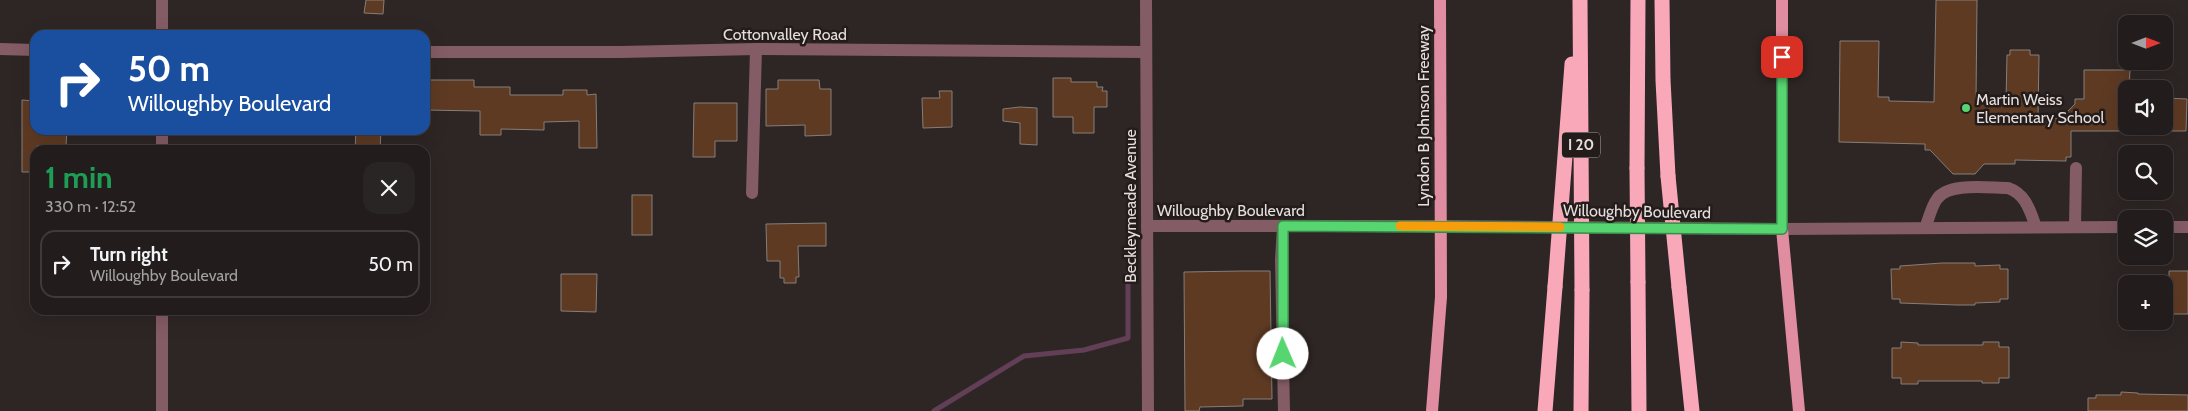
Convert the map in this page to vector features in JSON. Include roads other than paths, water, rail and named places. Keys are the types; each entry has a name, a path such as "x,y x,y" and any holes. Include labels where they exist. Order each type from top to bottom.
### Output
{"highway":[{"path":"1545,411 1578,0"},
{"name":"I 20","path":"1578,0 1582,290 1581,411"},
{"path":"1638,0 1637,168 1640,411"},
{"path":"1662,0 1663,80 1668,176 1692,411"}],"main road":[{"name":"Lyndon B Johnson Freeway","path":"1432,411 1441,298 1440,0"},
{"path":"1782,0 1782,229 1799,411"}],"street":[{"path":"162,0 162,30"},
{"name":"Beckleymeade Avenue","path":"1146,0 1148,411"},
{"path":"0,49 30,50"},
{"path":"752,193 756,49"},
{"name":"Cottonvalley Road","path":"430,52 621,52 756,49 1146,52"},
{"path":"2075,228 2076,168"},
{"path":"1925,228 1936,200 1942,192 1952,188 2008,188 2016,190 2025,199 2036,228"},
{"name":"Willoughby Boulevard","path":"1147,226 1782,229 2118,227"},
{"path":"1283,226 1281,260 1284,411"},
{"path":"2173,227 2188,227"},
{"path":"162,315 162,411"}],"waterway":[{"path":"934,411 1024,356 1084,350 1128,338 1128,273"}],"place":[{"name":"Martin Weiss Elementary School","path":"1966,108"}]}
